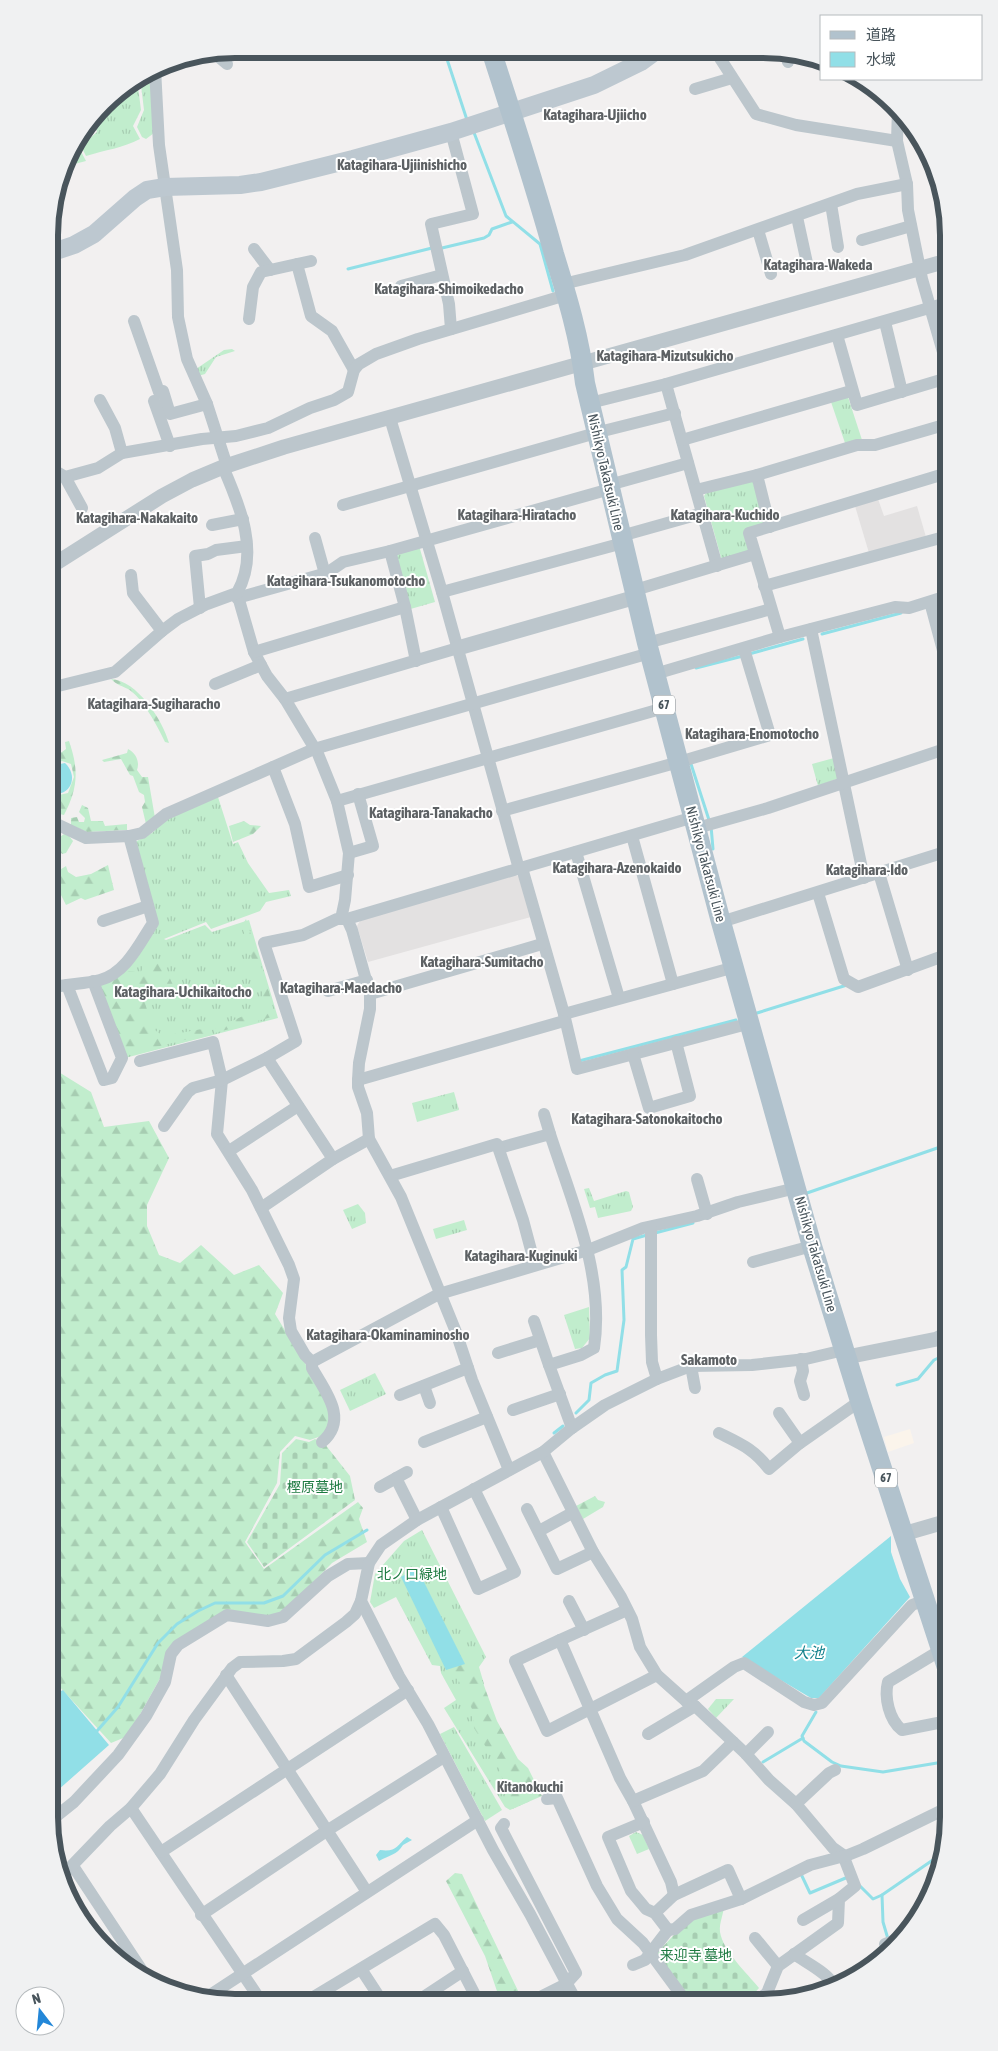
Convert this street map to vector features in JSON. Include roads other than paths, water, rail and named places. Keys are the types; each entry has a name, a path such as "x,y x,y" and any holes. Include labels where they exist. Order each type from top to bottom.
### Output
{"main road":[{"name":"Nishikyo Takatsuki Line","path":"494,58 527,156 565,290 648,648 679,762 703,823 721,922 751,1023 812,1246 940,1647"},
{"path":"58,251 94,234 135,198 147,190 165,187 238,185 261,182 328,166 512,113 594,85 646,58"}],"street":[{"path":"220,58 227,64"},
{"path":"720,58 756,114 796,125 847,135 897,141"},
{"path":"155,76 159,145 177,270 178,317 187,359 219,438 225,466 243,519 247,546 246,569 243,583 237,596 254,652 261,666 285,699 318,754 337,801 349,853 344,919 352,930 370,994 370,1009 359,1063 358,1080 358,1087 367,1113 369,1139 401,1197 509,1470"},
{"path":"695,89 732,78"},
{"path":"898,119 897,141 908,184 908,210 919,269 937,305 940,325"},
{"path":"451,132 473,214 431,224 449,304 451,328"},
{"path":"65,477 98,468 122,453 219,438 268,428 310,408 334,400 348,392 354,370 359,364 376,354 565,290 685,255 797,217 857,194 908,184"},
{"path":"831,204 838,247"},
{"path":"797,217 807,263"},
{"path":"862,240 911,226"},
{"path":"758,230 770,274"},
{"path":"254,248 270,270"},
{"path":"250,318 253,287 261,272 311,260"},
{"path":"58,557 162,496 192,480 225,466 284,447 940,263"},
{"path":"297,264 311,316 332,331 354,370"},
{"path":"401,286 442,275"},
{"path":"590,402 666,384 885,322 937,305"},
{"path":"134,321 159,392 163,391 170,414 206,404"},
{"path":"885,322 902,392"},
{"path":"836,335 851,391 857,405 940,380"},
{"path":"666,384 717,566"},
{"path":"682,440 851,391"},
{"path":"100,400 115,428 122,453"},
{"path":"154,401 170,446"},
{"path":"343,505 597,433 675,413"},
{"path":"390,418 442,592 502,811 564,1018 577,1069 751,1023"},
{"path":"696,490 757,475 857,444 876,445 940,426"},
{"path":"58,686 115,672 162,631 200,608 237,596 325,574 342,562 390,551 688,463"},
{"path":"58,473 65,477 82,508"},
{"path":"757,475 770,527"},
{"path":"780,637 749,533 940,475"},
{"path":"442,592 622,540 703,513"},
{"path":"212,525 243,519"},
{"path":"315,538 325,574"},
{"path":"764,586 940,538"},
{"path":"200,608 195,556 208,554 216,550 247,546"},
{"path":"390,551 405,606 416,661"},
{"path":"285,699 635,594 755,554"},
{"path":"135,579 133,592 162,631"},
{"path":"655,674 745,653 780,637 895,606 909,608 940,598"},
{"path":"930,602 940,639"},
{"path":"254,652 405,606"},
{"path":"58,824 86,838 129,836 142,833 166,814 314,749 472,703 771,609"},
{"path":"811,629 845,781 864,878"},
{"path":"502,811 770,735 745,653"},
{"path":"215,684 261,666"},
{"path":"337,801 664,708"},
{"path":"164,1126 188,1092 193,1088 222,1080 267,1058 296,1041 264,943 303,935 344,919 632,836 703,823 768,808 940,751"},
{"path":"273,766 295,824 309,887 348,875"},
{"path":"349,853 373,846 358,794"},
{"path":"58,987 93,981 110,976 126,963 153,923 129,836"},
{"path":"632,836 673,984"},
{"path":"576,852 619,998"},
{"path":"721,922 940,854"},
{"path":"879,874 908,970"},
{"path":"818,893 850,983 858,987 940,957"},
{"path":"103,921 148,906"},
{"path":"370,994 542,944"},
{"path":"358,1080 564,1018 619,998 735,967"},
{"path":"328,991 366,980"},
{"path":"67,985 104,1080 112,1078 122,1058 93,981"},
{"path":"140,1061 213,1042 222,1080 217,1134 229,1151 261,1208 289,1264 294,1279 289,1318 291,1331 305,1355 312,1362 312,1368 336,1412 334,1424 328,1437 322,1442"},
{"path":"633,1054 649,1108 690,1096 676,1042"},
{"path":"267,1058 333,1159"},
{"path":"229,1151 298,1106"},
{"path":"544,1114 588,1250 594,1292 596,1334 594,1348 581,1355 549,1365"},
{"path":"499,1148 550,1134"},
{"path":"261,1208 333,1159 369,1139"},
{"path":"390,1176 498,1144 523,1220 535,1265"},
{"path":"697,1179 707,1214"},
{"path":"312,1362 439,1294 588,1250 651,1226 707,1214 738,1202 796,1188"},
{"path":"651,1226 652,1362 657,1378"},
{"path":"753,1262 812,1246"},
{"path":"534,1321 572,1428"},
{"path":"66,1872 110,1826 131,1808 160,1774 194,1720 226,1675 240,1662 274,1662 296,1659 355,1614 361,1600 369,1563 381,1545 417,1520 543,1452 604,1405 657,1378 692,1366 752,1365 846,1353 940,1338"},
{"path":"498,1353 540,1340"},
{"path":"800,1359 803,1371 800,1381 804,1395"},
{"path":"692,1366 695,1388"},
{"path":"400,1396 468,1368"},
{"path":"424,1386 430,1403"},
{"path":"513,1410 560,1394"},
{"path":"719,1433 758,1455 769,1469 800,1443 860,1401"},
{"path":"779,1413 800,1443"},
{"path":"424,1442 487,1417"},
{"path":"543,1452 572,1513 632,1619 640,1647 657,1675 691,1703 746,1754 769,1780 796,1804 833,1848 843,1855 855,1886 804,1920"},
{"path":"380,1487 402,1475 417,1520"},
{"path":"441,1507 478,1589 515,1572 474,1488"},
{"path":"527,1509 557,1569 593,1552"},
{"path":"539,1531 572,1513"},
{"path":"903,1534 940,1524"},
{"path":"58,1815 74,1802 118,1756 146,1716 165,1682 171,1654 178,1645 227,1616 268,1621 283,1617 328,1576 348,1564 369,1563"},
{"path":"361,1600 572,1994"},
{"path":"648,1734 691,1703 734,1667 744,1663 804,1702 814,1705 822,1703 912,1605 925,1600"},
{"path":"569,1601 584,1630"},
{"path":"627,1610 515,1661 547,1731 657,1675"},
{"path":"560,1640 620,1778 644,1822 671,1882 674,1895"},
{"path":"940,1651 888,1682 885,1693 894,1724 902,1730 940,1723"},
{"path":"226,1675 367,1892"},
{"path":"161,1852 408,1690"},
{"path":"746,1754 768,1732"},
{"path":"633,1801 703,1771 733,1742"},
{"path":"201,1915 328,1830 444,1757"},
{"path":"796,1804 829,1773 835,1770"},
{"path":"546,1799 557,1798 597,1886 617,1919 643,1943 680,1994"},
{"path":"131,1808 201,1915 256,1994"},
{"path":"633,1966 645,1960 668,1930 675,1929 691,1915 740,1898 810,1865 864,1849 940,1811"},
{"path":"215,1992 478,1820"},
{"path":"644,1822 608,1837 631,1891 646,1909 655,1913 668,1930"},
{"path":"504,1824 501,1828 576,1972 566,1984 546,1994"},
{"path":"72,1866 139,1966"},
{"path":"655,1913 674,1895 728,1870 740,1898"},
{"path":"765,1994 778,1966 838,1923 839,1898"},
{"path":"321,1994 435,1924 444,1935 474,1994"},
{"path":"755,1938 778,1966"},
{"path":"794,1954 831,1980"},
{"path":"361,1969 377,1994"},
{"path":"428,1994 463,1971"}],"water":[{"path":"65,763 72,774 72,780 68,789 58,794 58,764"},
{"name":"大池","path":"891,1536 891,1552 900,1579 910,1597 819,1698 811,1698 742,1657"},
{"path":"417,1568 465,1664 446,1670 401,1577"},
{"path":"63,1690 109,1745 58,1790 58,1692"},
{"path":"407,1837 412,1840 395,1853 379,1861 376,1855 380,1850 393,1849"}],"waterway":[{"path":"447,58 467,120"},
{"path":"473,130 506,216 540,244 553,291"},
{"path":"442,248 484,238 489,235 492,229 512,222"},
{"path":"348,269 432,248"},
{"path":"822,634 901,613"},
{"path":"749,654 803,639"},
{"path":"696,668 743,656"},
{"path":"691,764 709,820"},
{"path":"711,826 713,849"},
{"path":"757,1013 847,985"},
{"path":"579,1061 736,1020"},
{"path":"807,1193 940,1147"},
{"path":"655,1233 693,1223"},
{"path":"576,1413 589,1400 591,1383 617,1371 624,1320 622,1270 626,1267 633,1239 647,1235"},
{"path":"897,1385 918,1379 934,1360 940,1357"},
{"path":"554,1433 563,1426"},
{"path":"97,1731 118,1707 158,1643 177,1624 215,1603 264,1603 283,1596 325,1555 367,1530"},
{"path":"816,1712 802,1736 804,1741 832,1762 841,1766 883,1772 940,1762"},
{"path":"763,1762 803,1738"},
{"path":"888,1939 883,1922 882,1895 935,1858"},
{"path":"801,1874 810,1893 848,1877"},
{"path":"859,1885 873,1899 882,1895"}],"district":[{"name":"Katagihara-Ujiicho","path":"595,115"},
{"name":"Katagihara-Ujiinishicho","path":"402,165"},
{"name":"Katagihara-Wakeda","path":"818,265"},
{"name":"Katagihara-Shimoikedacho","path":"449,289"},
{"name":"Katagihara-Mizutsukicho","path":"665,356"},
{"name":"Katagihara-Hiratacho","path":"517,515"},
{"name":"Katagihara-Kuchido","path":"725,515"},
{"name":"Katagihara-Nakakaito","path":"137,518"},
{"name":"Katagihara-Tsukanomotocho","path":"346,581"},
{"name":"Katagihara-Sugiharacho","path":"154,704"},
{"name":"Katagihara-Enomotocho","path":"752,734"},
{"name":"Katagihara-Tanakacho","path":"431,813"},
{"name":"Katagihara-Azenokaido","path":"617,868"},
{"name":"Katagihara-Ido","path":"867,870"},
{"name":"Katagihara-Sumitacho","path":"482,962"},
{"name":"Katagihara-Maedacho","path":"341,988"},
{"name":"Katagihara-Uchikaitocho","path":"183,992"},
{"name":"Katagihara-Satonokaitocho","path":"647,1119"},
{"name":"Katagihara-Kuginuki","path":"521,1256"},
{"name":"Katagihara-Okaminaminosho","path":"388,1335"},
{"name":"Sakamoto","path":"709,1360"},
{"name":"Kitanokuchi","path":"530,1787"}],"park label":[{"name":"樫原墓地","path":"315,1487"},
{"name":"北ノ口緑地","path":"412,1574"},
{"name":"来迎寺 墓地","path":"696,1955"}]}
